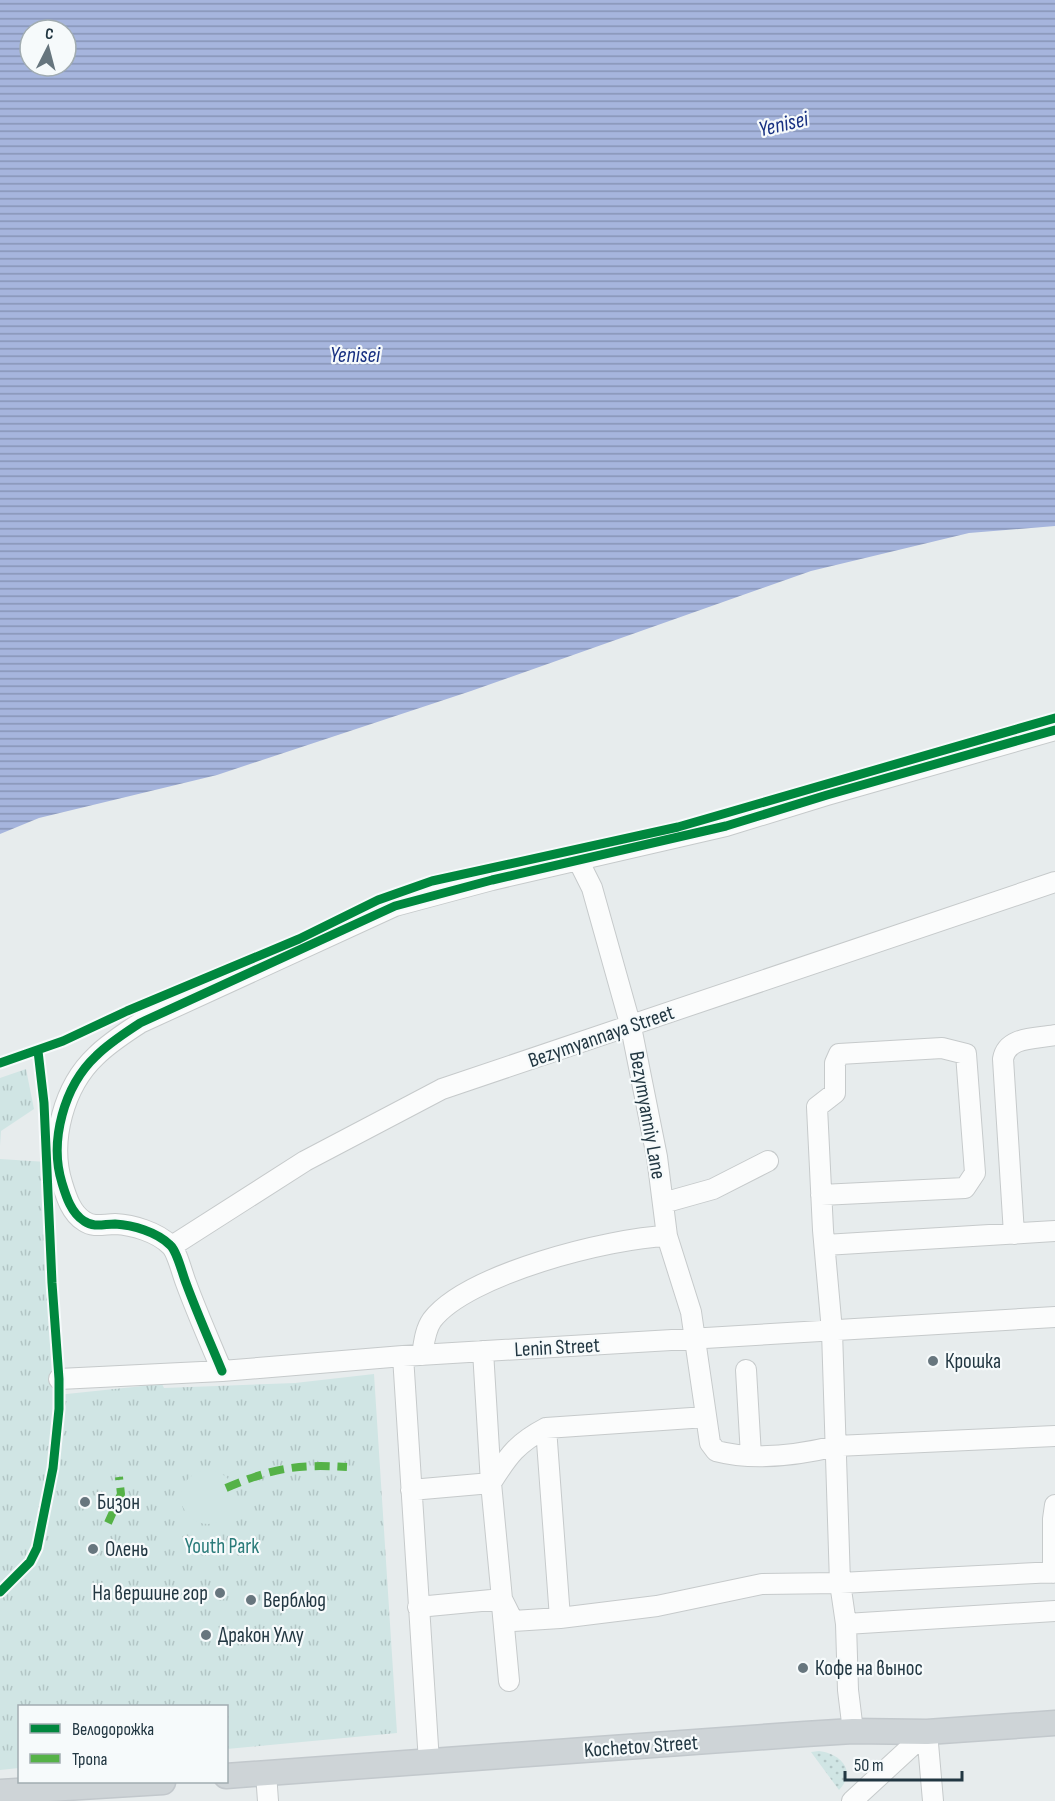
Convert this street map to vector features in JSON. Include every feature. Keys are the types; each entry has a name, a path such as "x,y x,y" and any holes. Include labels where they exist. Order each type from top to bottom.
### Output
{"main road":[{"name":"Kochetov Street","path":"228,1776 853,1731 927,1732 1055,1724"},
{"path":"0,1792 88,1794 157,1783"}],"street":[{"path":"222,1371 172,1246 149,1232 133,1226 90,1225 77,1215 66,1194 59,1173 57,1152 59,1128 75,1082 94,1057 114,1040 140,1023 395,906 726,826 1055,730"},
{"name":"Bezymyanniy Lane","path":"578,860 592,888 631,1027 657,1157 667,1236 691,1312 710,1443 716,1451 751,1456"},
{"name":"Bezymyannaya Street","path":"172,1246 305,1161 442,1089 1055,882"},
{"path":"1014,1234 1004,1051 1014,1042 1055,1035"},
{"path":"821,1196 965,1188 975,1173 966,1054 942,1048 839,1054 835,1063 835,1093 817,1107 821,1196 832,1331 840,1583 846,1624 848,1690 853,1731"},
{"path":"663,1203 712,1190 768,1161"},
{"path":"825,1245 1055,1231"},
{"path":"429,1762 411,1491 412,1356 434,1318 468,1292 487,1281 503,1274 573,1254 651,1237 667,1236"},
{"name":"Lenin Street","path":"59,1378 222,1371 483,1351 1055,1317"},
{"path":"483,1351 491,1483 509,1682"},
{"path":"746,1370 751,1456 813,1452 836,1446 1055,1436"},
{"path":"491,1483 507,1458 525,1439 546,1428 706,1417"},
{"path":"546,1428 560,1618"},
{"path":"411,1491 491,1483"},
{"path":"502,1599 513,1621 560,1618 657,1606 762,1584 840,1583 1054,1573 1055,1505"},
{"path":"418,1606 502,1599"},
{"path":"846,1624 1055,1611"},
{"path":"852,1801 927,1732"},
{"path":"927,1732 933,1801"},
{"path":"266,1773 268,1801"}],"green space":[{"path":"26,1069 34,1109 1,1131 0,1146 0,1078"},
{"name":"Youth Park","path":"0,1159 47,1162 57,1395 162,1384 164,1388 295,1383 374,1374 397,1733 228,1749 228,1705 18,1705 18,1768 0,1770"},
{"path":"203,1470 213,1470 223,1474 231,1482 235,1497 231,1512 223,1520 213,1524 203,1524 193,1520 185,1512 181,1502 181,1492 185,1482 193,1474"},
{"path":"819,1751 834,1756 844,1764 847,1776 839,1790 811,1752"}],"water":[{"name":"Yenisei","path":"0,0 1055,0 1055,526 969,533 811,571 471,691 217,775 39,818 0,834"}],"marked path":[{"path":"226,1488 285,1469 313,1466 347,1467"},
{"path":"108,1523 121,1494 119,1477"}],"cycle path":[{"path":"0,1063 63,1041 127,1011 299,939 378,900 432,881 678,827 1055,718"},
{"path":"222,1371 173,1248 158,1236 137,1228 88,1223 79,1218 65,1193 58,1167 57,1150 62,1115 75,1083 85,1068 112,1042 140,1023 395,906 492,880 726,826 1055,730"},
{"path":"0,1592 30,1562 37,1548 53,1468 59,1409 44,1103 38,1051"}],"place":[{"name":"Крошка","path":"933,1361"},
{"name":"Бизон","path":"85,1502"},
{"name":"Олень","path":"93,1549"},
{"name":"На вершине гор","path":"220,1593"},
{"name":"Верблюд","path":"251,1600"},
{"name":"Дракон Уллу","path":"206,1635"},
{"name":"Кофе на вынос","path":"803,1668"}]}
